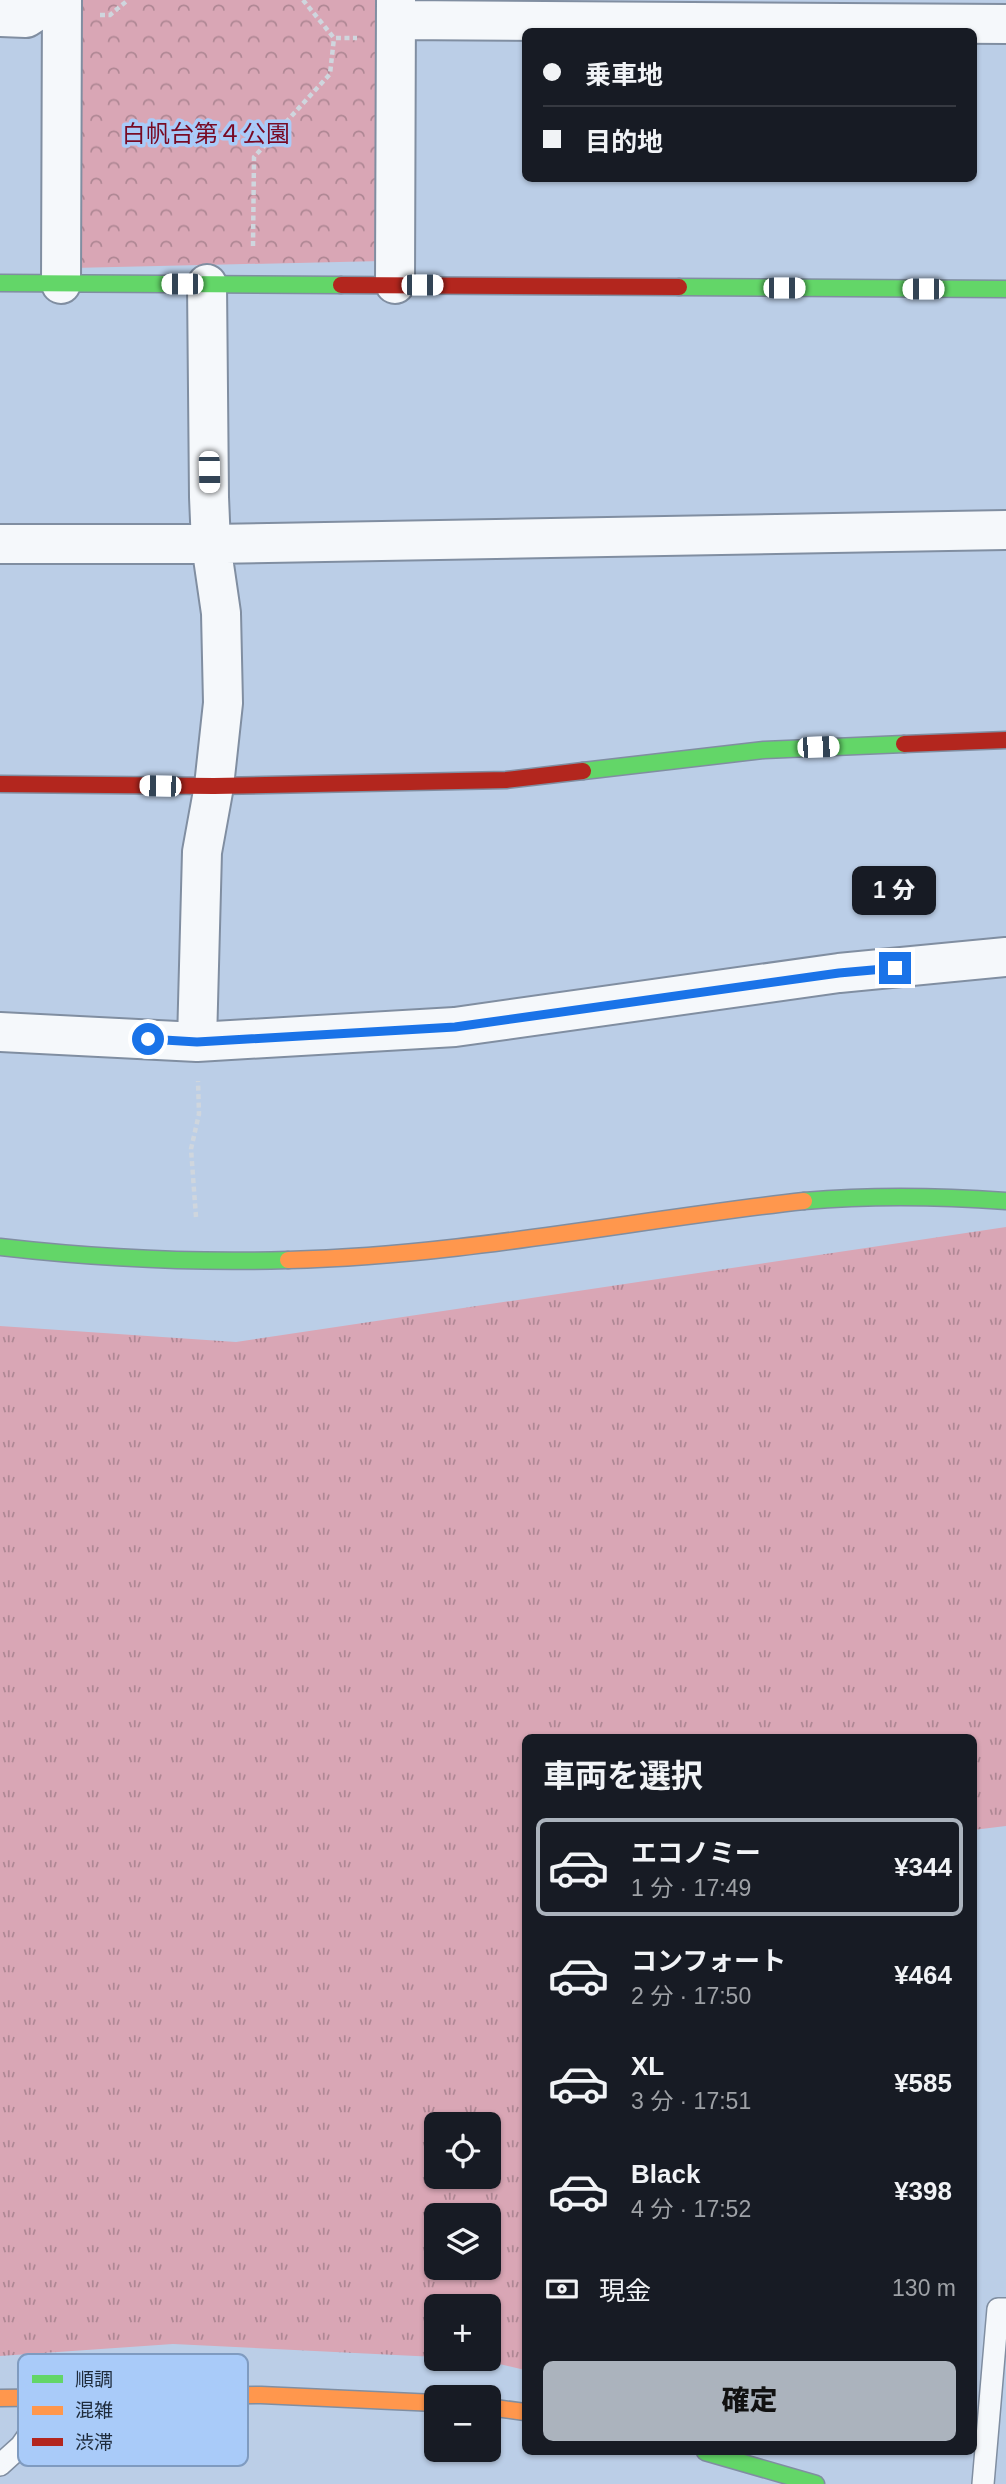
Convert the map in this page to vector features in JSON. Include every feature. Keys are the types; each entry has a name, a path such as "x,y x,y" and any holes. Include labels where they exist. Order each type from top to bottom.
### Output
{"street":[{"path":"0,18 26,18 54,0"},
{"path":"61,284 62,0"},
{"path":"395,284 396,19 1006,24"},
{"path":"0,283 1006,289"},
{"path":"197,1042 202,852 214,786 223,703 221,613 211,544 206,284"},
{"path":"0,544 211,544 1006,530"},
{"path":"0,784 214,786 506,780 764,750 1006,740"},
{"path":"0,1032 197,1042 455,1027 839,973 1006,957"},
{"path":"0,1247 115,1258 313,1261 478,1245 764,1206 886,1195 966,1196 1006,1201"},
{"path":"248,2395 424,2402"},
{"path":"0,2398 18,2398"},
{"path":"501,2408 522,2412"},
{"path":"715,2455 816,2484"}],"lane":[{"path":"983,2484 983,2372 998,2309 1006,2309"},
{"path":"0,2465 18,2449"}],"path":[{"path":"252,285 254,157 330,74 334,38 303,0"},
{"path":"334,38 396,19"},
{"path":"196,1217 191,1149 199,1114 200,1090 195,1064 197,1042"}],"green space":[{"name":"白帆台第４公園","path":"74,0 380,0 382,261 72,268"},
{"path":"1006,1227 1006,1826 977,1830 977,1734 522,1734 522,2369 501,2364 501,2294 424,2294 424,2356 173,2344 0,2356 0,1326 236,1342"}],"traffic: fast":[{"path":"0,283 341,285"},
{"path":"679,287 1006,289"},
{"path":"583,771 764,750 904,744"},
{"path":"804,1201 905,1197 1006,1201"},
{"path":"0,1247 144,1259 288,1260"},
{"path":"715,2455 816,2484"}],"traffic: slow":[{"path":"288,1260 482,1245 804,1201"},
{"path":"248,2395 424,2402"},
{"path":"0,2398 18,2398"},
{"path":"501,2409 522,2412"}],"traffic: jam":[{"path":"341,285 679,287"},
{"path":"904,744 1006,740"},
{"path":"0,784 214,786 506,780 583,771"}],"route":[{"path":"148,1039 197,1042 455,1027 839,973 895,968"}]}
